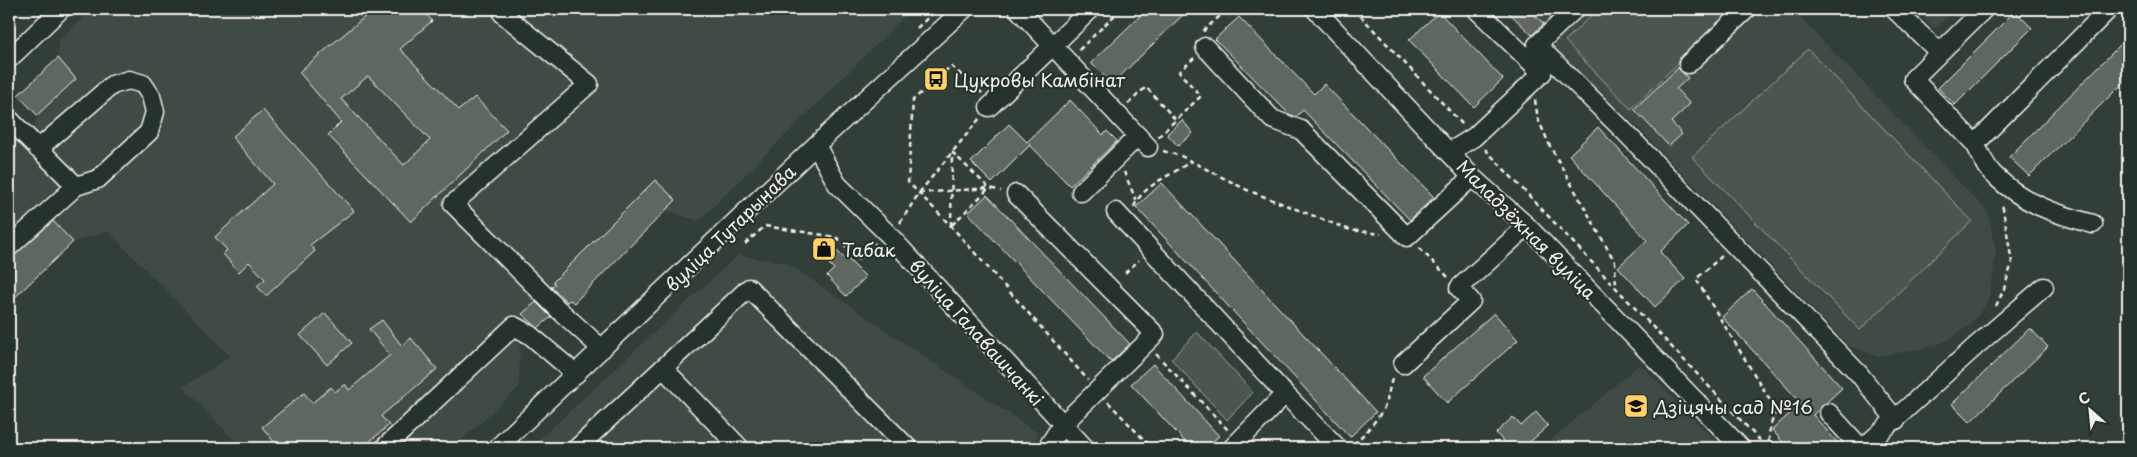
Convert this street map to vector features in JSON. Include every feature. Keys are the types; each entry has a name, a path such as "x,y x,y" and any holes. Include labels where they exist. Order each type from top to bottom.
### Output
{"street":[{"path":"9,59 61,9"},
{"name":"вуліца Тутарынава","path":"497,448 816,145 964,9"},
{"path":"1018,9 1143,142 1118,156 1081,192"},
{"path":"991,105 1091,9"},
{"name":"Маладзёжная вуліца","path":"1315,9 1472,177 1527,226 1741,448"},
{"path":"1476,9 1542,73"},
{"path":"1537,45 1576,9"},
{"path":"1688,64 1747,9"},
{"path":"1894,9 1939,52"},
{"path":"1984,9 1913,79 1975,144 1992,173 2024,198 2052,213 2093,224"},
{"path":"1975,144 2109,9"},
{"path":"503,14 589,84 453,204 559,310 602,349"},
{"path":"1537,45 1542,73"},
{"path":"1537,45 1859,374 1896,420"},
{"path":"1205,47 1272,119 1301,130 1407,237 1472,177"},
{"path":"1450,152 1474,137 1542,73"},
{"path":"9,247 76,186 98,179 149,132 155,112 151,96 143,84 129,80 112,85 38,149"},
{"path":"9,119 76,186"},
{"name":"вуліца Галавашчанкі","path":"816,145 837,184 887,233 1085,448"},
{"path":"1016,194 1155,334 1147,344 1062,425 1047,448"},
{"path":"1116,212 1285,394 1338,448"},
{"path":"1403,364 1471,301 1458,288 1527,226"},
{"path":"1829,413 1862,448 1896,420 1977,345 2044,287"},
{"path":"576,448 749,288 908,448"},
{"path":"384,448 514,326 530,335 576,374"},
{"path":"663,368 740,448"},
{"path":"1236,445 1285,394"}],"path":[{"path":"1072,56 1121,9"},
{"path":"1143,142 1175,119 1201,96 1179,72 1205,47 1204,30 1228,9"},
{"path":"1354,9 1767,448"},
{"path":"899,224 918,193 991,105 951,66 913,100 908,182 918,193 951,226 1097,391 1152,448"},
{"path":"1530,86 1536,103 1538,120 1550,146 1615,262 1616,289"},
{"path":"1122,110 1146,87 1175,119"},
{"path":"1143,142 1181,156 1247,190 1350,230 1407,237 1458,288"},
{"path":"952,152 989,188"},
{"path":"951,226 952,152"},
{"path":"1118,156 1136,200 1156,183 1178,171 1191,161"},
{"path":"918,193 989,188 1016,194"},
{"path":"951,226 989,188"},
{"path":"1993,313 2004,289 2012,263 2000,200"},
{"path":"745,244 765,226 836,237 859,260 876,242"},
{"path":"1734,245 1696,278 1776,410 1770,428 1767,448"},
{"path":"1147,344 1236,445"},
{"path":"1349,448 1366,431 1386,404 1389,386 1403,364"}],"shaded area":[{"path":"92,9 912,9 699,221 666,210 574,303 569,300 520,343 519,387 453,448 242,448 183,387 230,356 108,231 74,242 9,303 9,150 36,124 37,115 18,95 57,59 59,40"},
{"path":"1505,9 1792,9 1988,212 1996,250 1987,303 1970,325 1946,341 1927,348 1879,356 1849,346 1628,117"},
{"path":"1598,9 1734,9 1631,109 1565,41"},
{"path":"1915,9 1956,9 1935,29"},
{"path":"1808,49 1972,221 1860,330 1692,157"},
{"path":"738,255 787,263 1039,434 1030,448 530,448"},
{"path":"1197,332 1253,392 1227,420 1171,359"},
{"name":"Дзіцячы сад №16","path":"1640,364 1722,448 1542,448"}],"building":[{"path":"374,9 422,9 432,21 400,49 459,110 475,97 507,130 411,222 328,135 341,122 299,72","holes":["368,76 430,140 404,165 341,99"]},
{"path":"1147,9 1189,9 1112,84 1091,63"},
{"path":"1505,9 1528,9 1544,24 1532,35"},
{"path":"2015,11 2032,28 1955,105 1938,88"},
{"path":"1439,12 1503,79 1474,107 1409,40"},
{"path":"1239,17 1314,94 1324,84 1434,197 1410,220 1303,110 1296,117 1289,114 1215,39"},
{"path":"2128,37 2128,78 2029,176 2009,157"},
{"path":"58,58 76,79 37,115 18,95"},
{"path":"1678,68 1688,78 1676,89 1690,104 1671,122 1682,134 1669,146 1634,109"},
{"path":"1070,100 1103,135 1107,131 1117,141 1070,186 1030,145 992,183 971,162 1009,124 1027,142"},
{"path":"263,110 354,211 310,245 315,251 266,296 257,286 265,279 249,262 239,272 223,254 227,250 215,237 273,184 232,137"},
{"path":"1182,120 1193,133 1178,146 1167,134"},
{"path":"1598,127 1688,225 1660,252 1685,279 1655,307 1618,267 1647,240 1569,155"},
{"path":"655,180 676,200 574,303 570,300 567,302 551,287 555,284 553,282"},
{"path":"1162,183 1376,412 1350,437 1136,207"},
{"path":"987,195 1130,344 1111,362 968,213"},
{"path":"53,221 73,242 9,303 9,260"},
{"path":"825,239 866,277 846,296 827,276 834,269 815,250"},
{"path":"1752,289 1842,388 1813,415 1838,443 1832,448 1788,448 1772,430 1801,403 1722,317"},
{"path":"536,302 551,317 538,328 522,314"},
{"path":"325,313 352,343 327,365 300,335"},
{"path":"1494,313 1518,340 1447,403 1423,376"},
{"path":"382,320 402,346 411,338 437,369 381,416 389,425 363,447 359,443 353,448 279,448 262,427 304,393 312,403 331,387 335,392 345,384 349,390 390,355 369,329"},
{"path":"2030,328 2048,347 1970,422 1952,404"},
{"path":"1153,364 1219,436 1205,448 1191,448 1131,384"},
{"path":"1536,412 1548,426 1523,448 1509,448 1496,433 1513,417 1521,426"}],"place":[{"name":"Цукровы Камбінат","path":"936,79"},
{"name":"Табак","path":"824,249"},
{"name":"Дзіцячы сад №16","path":"1636,406"}]}
